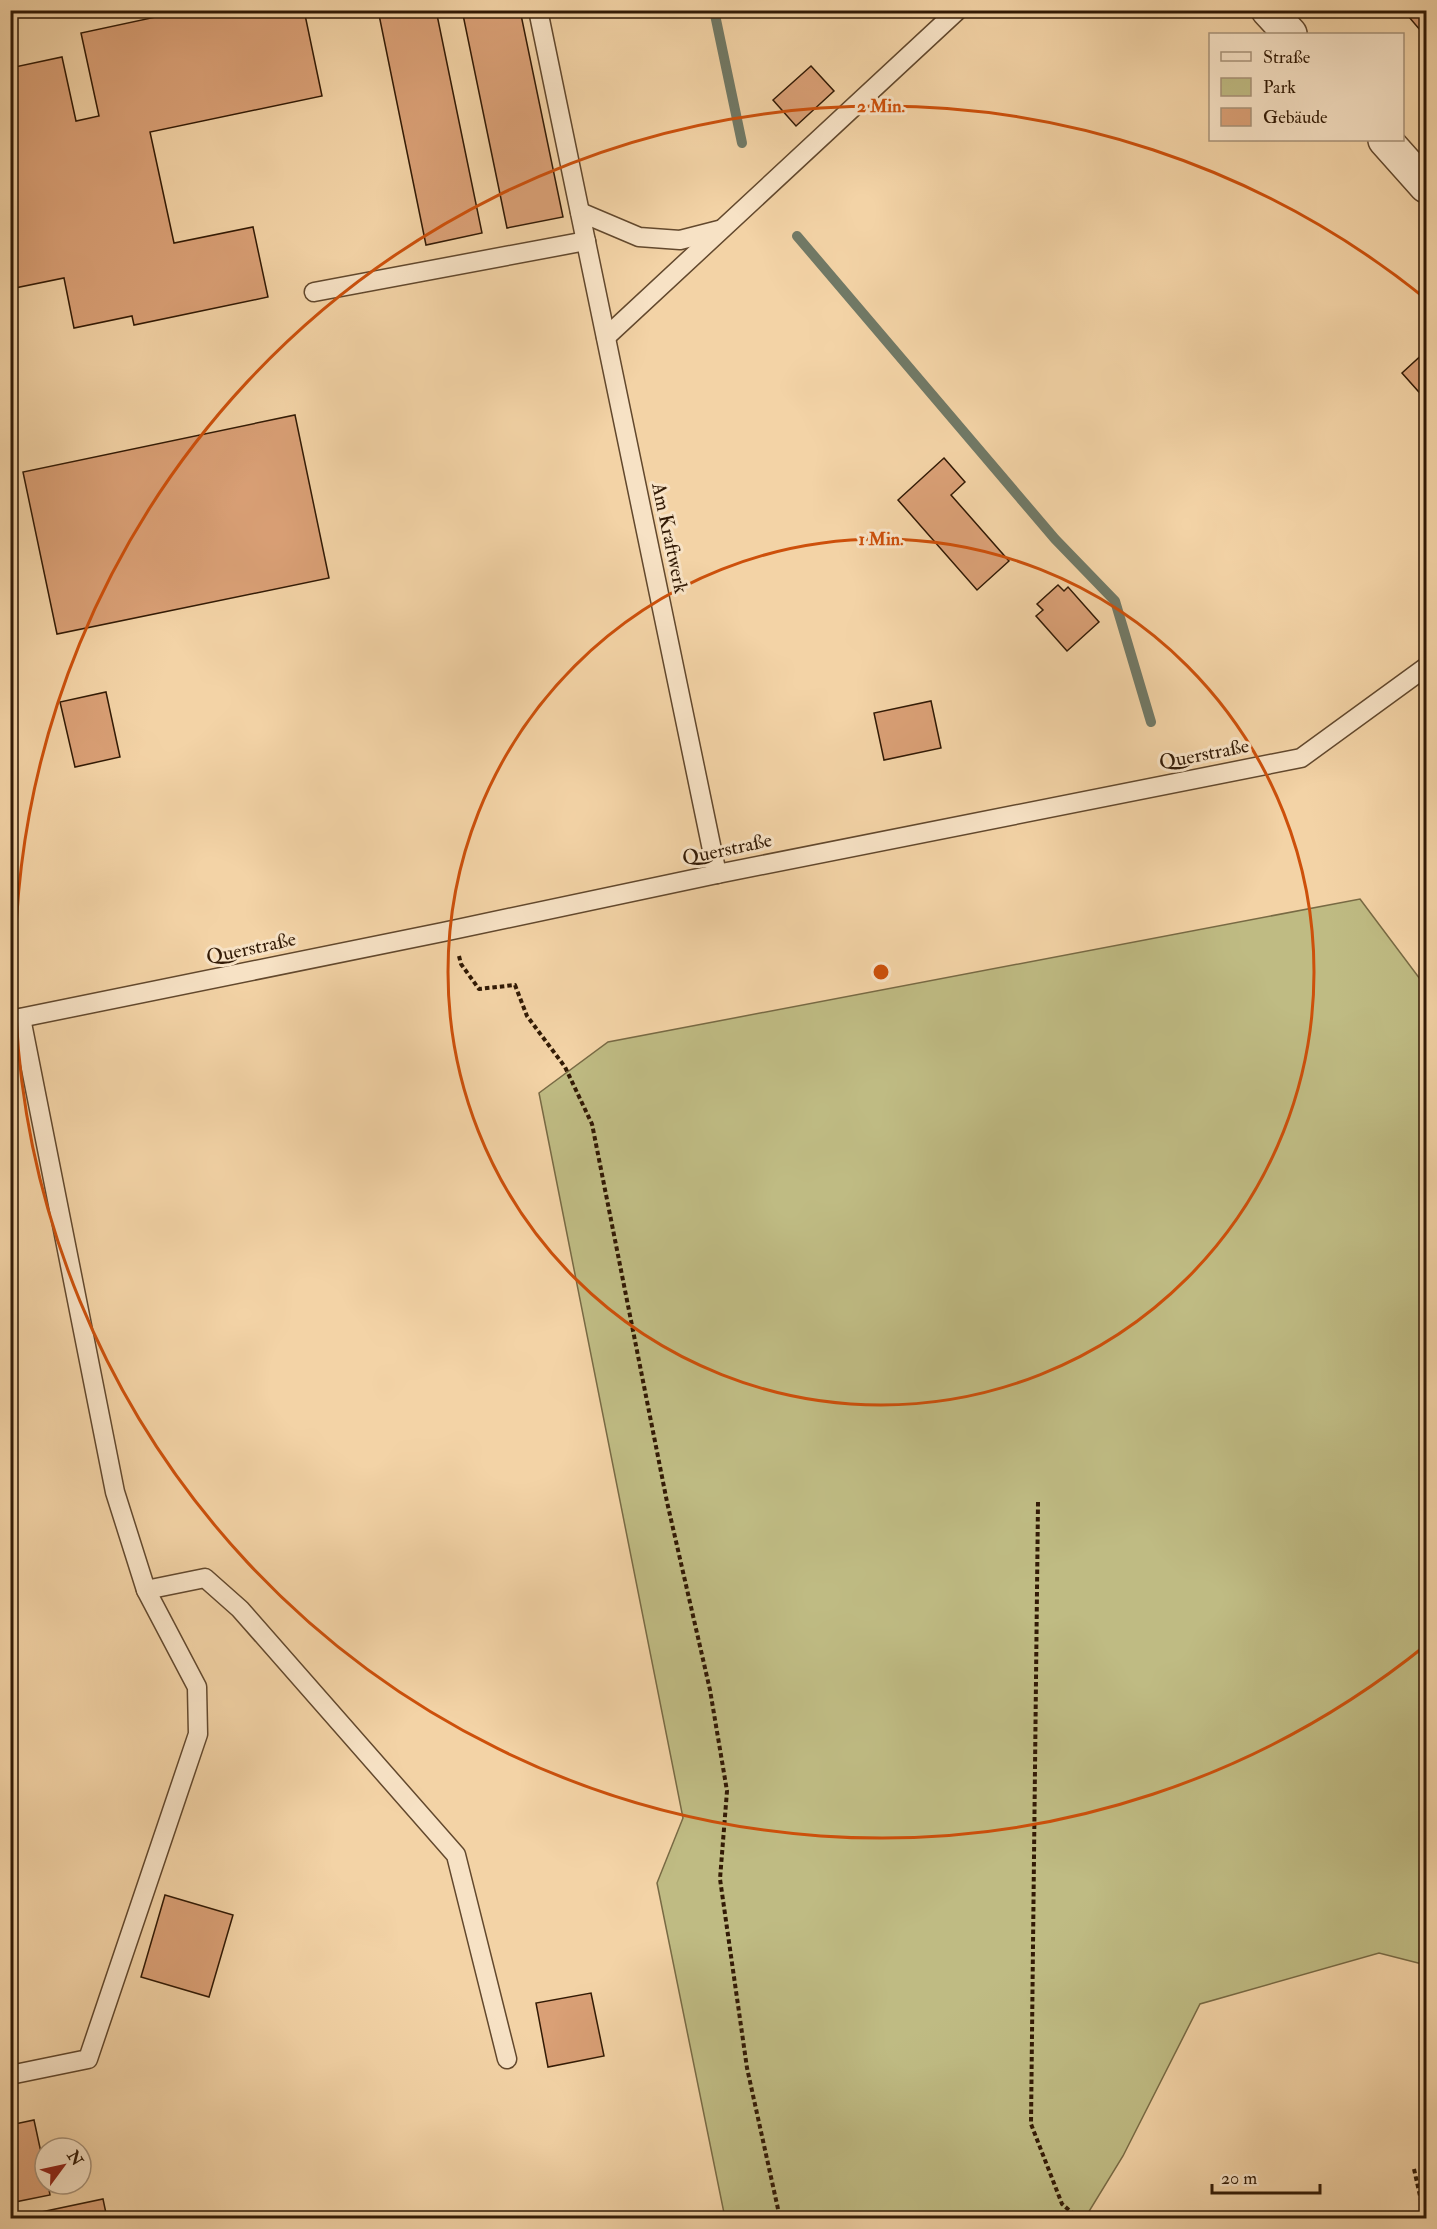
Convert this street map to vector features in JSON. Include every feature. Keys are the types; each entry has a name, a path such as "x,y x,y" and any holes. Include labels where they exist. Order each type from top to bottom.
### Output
{"street":[{"path":"1268,10 1289,33"},
{"path":"1386,141 1426,186"}],"lane":[{"name":"Am Kraftwerk","path":"538,10 717,874"},
{"path":"606,337 958,10"},
{"path":"580,212 639,237 680,240 722,230"},
{"path":"314,292 586,241"},
{"name":"Querstraße","path":"16,1019 717,874 1301,758 1426,667"},
{"path":"10,2075 88,2059 198,1734 197,1687 146,1590 115,1492 16,1019"},
{"path":"146,1590 205,1578 240,1609 456,1855 507,2059"}],"path":[{"path":"453,930 461,964 479,989 515,985 527,1016 565,1067 592,1124 667,1502 710,1690 727,1791 720,1879 747,2068 780,2218"},
{"path":"1038,1502 1032,2124 1062,2204 1078,2218"},
{"path":"1414,2169 1425,2218"}],"green space":[{"path":"1360,899 1426,987 1426,1965 1379,1953 1200,2004 1123,2156 1085,2218 725,2218 657,1883 683,1818 539,1093 608,1042"}],"building":[{"path":"155,10 304,10 322,96 150,132 174,243 253,227 268,297 134,325 132,316 74,328 64,278 10,289 10,68 62,57 76,121 99,116 81,33 156,17"},
{"path":"378,10 436,10 482,233 426,245"},
{"path":"462,10 520,10 563,217 507,228"},
{"path":"1403,10 1426,10 1426,37"},
{"path":"811,66 834,91 796,126 773,100"},
{"path":"1426,351 1426,400 1402,373"},
{"path":"295,415 329,578 57,634 23,472"},
{"path":"944,458 965,482 951,495 1009,561 977,590 898,500"},
{"path":"1058,585 1064,591 1068,587 1099,622 1067,651 1036,616 1043,610 1037,604"},
{"path":"106,692 120,757 75,767 60,702"},
{"path":"931,701 941,748 884,760 874,713"},
{"path":"165,1895 233,1915 209,1997 141,1977"},
{"path":"591,1993 604,2056 548,2067 536,2003"},
{"path":"34,2120 37,2136 33,2136 33,2196 45,2196 10,2203 10,2125"},
{"path":"103,2199 107,2218 23,2218 22,2216"}],"waterway":[{"path":"714,10 742,143"},
{"path":"797,236 1055,539 1115,601 1151,722"}]}
